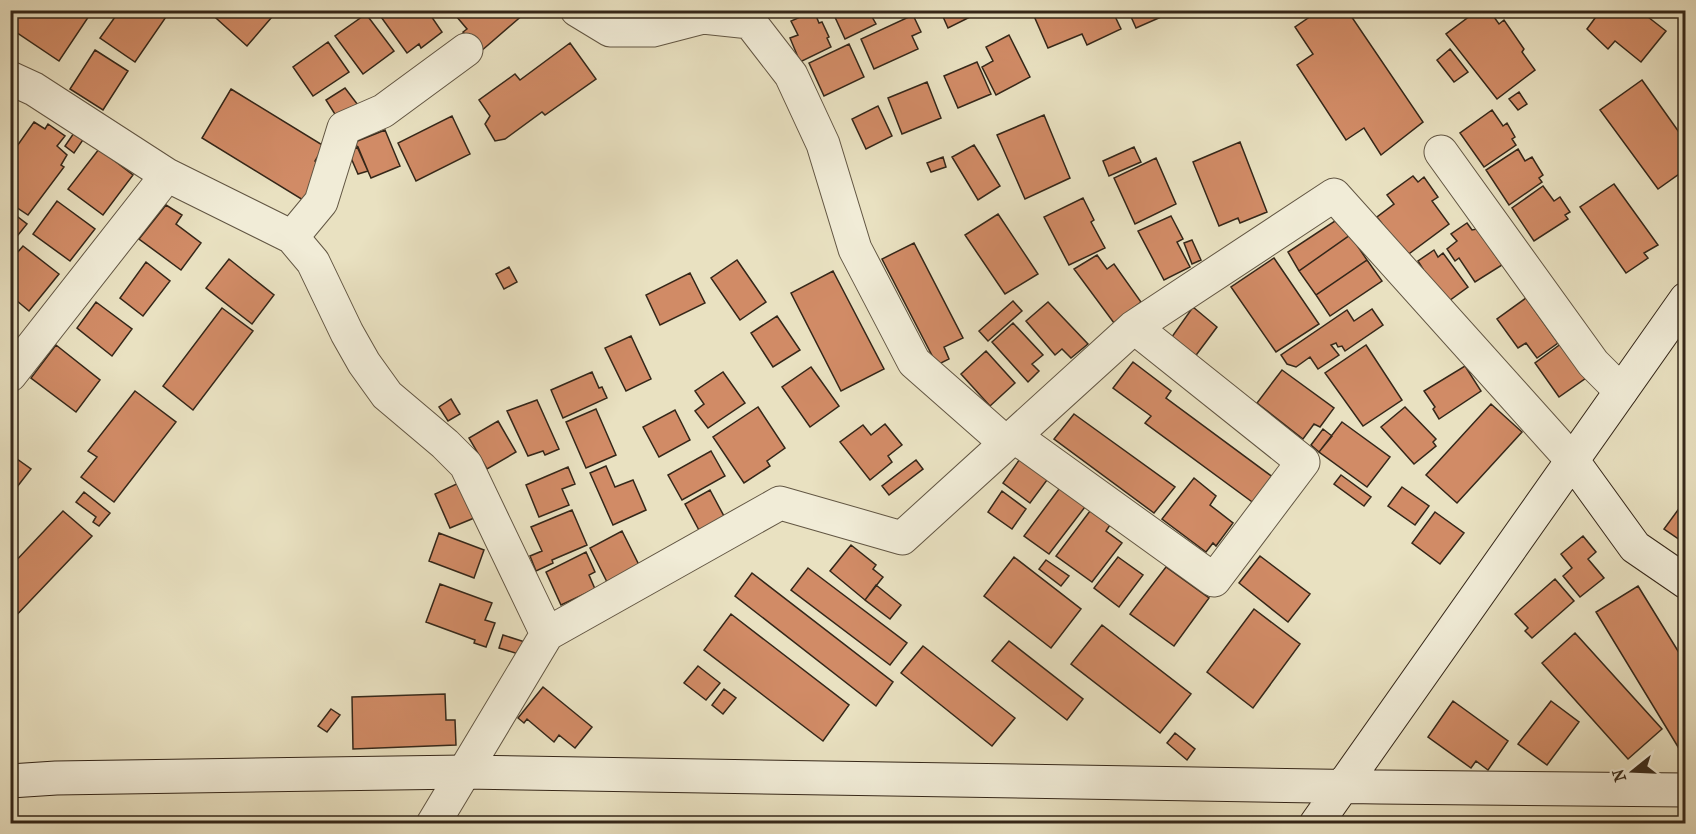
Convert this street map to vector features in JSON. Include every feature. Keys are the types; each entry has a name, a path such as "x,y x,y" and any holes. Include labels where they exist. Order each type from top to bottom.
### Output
{"street":[{"path":"577,10 610,30 653,30 703,17 761,16 823,144 855,249 914,362 1010,439 1214,580 1303,462 1134,327"},
{"path":"292,237 321,202 344,128 383,111 466,50"},
{"path":"10,78 34,89 167,175 292,237 314,262 347,333 364,363 387,395 466,465 547,634"},
{"path":"1442,152 1593,363 1621,391"},
{"path":"10,375 167,175"},
{"path":"433,824 547,634 780,503 902,538 1134,327 1334,195 1572,460 1635,547 1686,582"},
{"path":"1330,804 1686,299"},
{"path":"10,781 57,778 464,772 1330,804 1686,790"}],"building":[{"path":"10,10 93,10 59,61 10,28"},
{"path":"120,10 157,10 166,17 135,62 100,38"},
{"path":"207,10 278,10 247,46"},
{"path":"376,10 427,10 442,32 421,48 419,44 407,53"},
{"path":"451,10 521,10 524,14 480,52 463,32 467,29"},
{"path":"842,10 872,10 871,15 876,24 845,39 834,15"},
{"path":"940,10 984,10 948,28"},
{"path":"1045,10 1112,10 1121,29 1087,45 1082,34 1048,48 1034,16"},
{"path":"1128,10 1177,10 1136,28"},
{"path":"1320,10 1347,10 1423,122 1381,155 1364,128 1346,140 1297,65 1313,54 1295,27"},
{"path":"1478,10 1489,10 1499,24 1504,20 1535,70 1497,99 1446,34"},
{"path":"1601,10 1639,10 1666,31 1641,62 1615,41 1608,49 1587,29"},
{"path":"814,11 819,23 822,22 831,47 800,62 790,38 798,35 791,21"},
{"path":"366,14 394,51 363,74 335,36"},
{"path":"913,15 921,32 912,36 918,49 874,69 861,39"},
{"path":"1009,35 1030,77 996,95 982,67 993,61 986,47"},
{"path":"328,42 349,72 313,96 293,67"},
{"path":"570,43 596,79 545,115 542,112 505,139 495,141 485,124 490,116 479,100 515,74 520,80"},
{"path":"849,44 864,77 824,96 809,63"},
{"path":"1450,49 1468,72 1454,82 1437,60"},
{"path":"95,50 128,71 103,110 70,89"},
{"path":"977,62 991,94 958,108 944,76"},
{"path":"1642,80 1686,142 1686,169 1658,189 1600,110"},
{"path":"927,82 941,118 902,134 888,98"},
{"path":"345,88 358,105 338,119 326,100"},
{"path":"231,89 324,146 315,161 323,167 303,200 202,138"},
{"path":"1519,92 1527,104 1518,110 1509,99"},
{"path":"878,106 892,136 866,149 852,119"},
{"path":"1492,110 1503,126 1507,123 1515,137 1512,139 1516,145 1484,167 1460,133"},
{"path":"1044,115 1070,178 1025,199 997,135"},
{"path":"452,116 470,154 416,181 398,143"},
{"path":"34,122 45,129 48,124 65,136 57,146 67,155 61,165 64,167 28,215 10,203 10,156"},
{"path":"78,127 87,134 74,153 65,146"},
{"path":"385,130 400,166 371,178 355,142"},
{"path":"1240,142 1267,212 1240,223 1238,218 1219,226 1193,162"},
{"path":"974,145 1000,186 978,200 952,157"},
{"path":"358,147 368,171 358,174 348,151"},
{"path":"1134,147 1141,162 1109,176 1103,161"},
{"path":"99,149 133,175 103,215 68,189"},
{"path":"1518,149 1525,161 1532,157 1543,175 1539,178 1542,182 1509,205 1486,170"},
{"path":"943,157 946,167 931,172 927,163"},
{"path":"1156,158 1176,204 1135,224 1114,178"},
{"path":"1413,176 1418,182 1424,177 1438,197 1432,201 1449,224 1406,256 1377,217 1394,204 1387,195"},
{"path":"1614,184 1658,245 1644,253 1648,258 1626,273 1580,207"},
{"path":"1543,186 1554,201 1560,197 1570,212 1565,215 1568,219 1534,241 1512,208"},
{"path":"1083,198 1094,220 1091,222 1105,248 1069,265 1044,217"},
{"path":"57,201 95,229 70,261 33,234"},
{"path":"166,205 182,215 176,224 201,243 181,270 139,239"},
{"path":"10,211 27,224 10,245"},
{"path":"998,214 1038,274 1005,294 965,235"},
{"path":"1171,216 1183,239 1177,242 1190,267 1164,280 1138,231"},
{"path":"1338,219 1350,235 1299,271 1288,252"},
{"path":"1467,223 1472,230 1477,229 1502,265 1475,282 1459,258 1455,261 1447,249 1457,241 1451,234"},
{"path":"1350,235 1367,260 1316,295 1299,271"},
{"path":"1192,240 1201,260 1192,264 1184,243"},
{"path":"914,243 963,338 944,347 949,359 937,365 882,259"},
{"path":"23,246 59,274 29,311 10,295 10,261"},
{"path":"1434,250 1438,257 1443,253 1468,287 1442,306 1418,272 1423,269 1418,261"},
{"path":"1097,255 1107,269 1114,264 1141,302 1114,323 1074,269"},
{"path":"1274,258 1319,324 1276,352 1231,287"},
{"path":"229,259 274,295 252,324 206,288"},
{"path":"737,260 766,302 740,320 711,278"},
{"path":"1367,260 1382,281 1330,316 1316,295"},
{"path":"146,262 170,281 143,316 120,298"},
{"path":"509,267 517,282 504,289 496,274"},
{"path":"833,271 884,369 841,391 791,293"},
{"path":"690,273 705,303 660,325 646,295"},
{"path":"1526,298 1558,343 1537,358 1526,343 1518,348 1497,319"},
{"path":"1013,301 1022,311 988,341 979,331"},
{"path":"96,302 132,329 112,356 77,328"},
{"path":"1048,302 1088,344 1071,358 1062,349 1055,355 1026,321"},
{"path":"1193,307 1217,327 1194,358 1169,341"},
{"path":"222,308 253,331 193,410 163,386"},
{"path":"1372,309 1383,325 1345,351 1336,343 1331,345 1339,355 1318,369 1310,357 1296,367 1287,364 1281,355 1347,310 1354,321"},
{"path":"777,316 800,350 773,367 751,333"},
{"path":"1013,323 1043,355 1032,364 1039,371 1028,382 992,342"},
{"path":"631,336 651,379 626,391 605,348"},
{"path":"1562,343 1586,378 1559,397 1535,363"},
{"path":"56,345 100,380 76,412 31,378"},
{"path":"1366,345 1402,400 1363,426 1325,373"},
{"path":"986,351 1015,383 990,406 961,374"},
{"path":"1133,362 1171,391 1166,398 1274,478 1255,504 1145,423 1151,416 1113,388"},
{"path":"1465,366 1481,391 1439,419 1433,409 1435,407 1424,391"},
{"path":"811,367 839,406 810,427 782,387"},
{"path":"1282,370 1334,408 1320,427 1314,424 1303,439 1257,403"},
{"path":"592,372 599,388 602,387 607,398 563,418 551,390"},
{"path":"723,372 745,403 708,428 695,411 704,404 695,391"},
{"path":"135,391 176,422 114,502 81,477 97,457 88,451"},
{"path":"451,399 460,414 448,421 439,407"},
{"path":"537,400 559,449 545,455 543,451 528,456 507,411"},
{"path":"1491,404 1522,432 1457,503 1426,475"},
{"path":"758,407 785,448 767,461 770,466 744,483 713,437"},
{"path":"1405,407 1436,439 1433,442 1436,446 1414,464 1381,427"},
{"path":"596,409 616,455 586,468 566,422"},
{"path":"675,410 690,440 659,457 643,427"},
{"path":"1074,414 1175,487 1154,513 1054,439"},
{"path":"498,421 516,452 487,469 469,438"},
{"path":"1342,422 1390,457 1367,487 1319,452"},
{"path":"885,424 902,445 888,456 892,462 870,480 840,442 863,425 871,435"},
{"path":"1323,429 1332,436 1319,452 1311,445"},
{"path":"711,451 725,476 682,500 668,475"},
{"path":"10,454 31,469 10,496"},
{"path":"1022,456 1050,476 1030,503 1003,483"},
{"path":"916,460 923,469 889,495 882,486"},
{"path":"606,466 615,487 633,480 646,510 613,525 590,473"},
{"path":"568,467 575,484 562,489 569,505 539,517 526,485"},
{"path":"1341,475 1371,497 1364,506 1334,484"},
{"path":"1194,478 1216,496 1210,505 1233,523 1216,546 1213,543 1206,552 1162,519"},
{"path":"463,481 479,516 450,528 435,494"},
{"path":"1062,485 1088,503 1049,554 1024,536"},
{"path":"1402,487 1429,506 1415,525 1388,506"},
{"path":"710,490 725,518 700,532 685,504"},
{"path":"1002,491 1026,509 1012,529 988,512"},
{"path":"84,492 110,513 99,526 93,522 96,517 76,502"},
{"path":"1686,499 1686,544 1664,529"},
{"path":"572,510 587,545 552,560 553,563 536,571 530,556 542,551 531,527"},
{"path":"63,511 92,536 10,622 10,567"},
{"path":"1090,511 1110,525 1106,531 1122,543 1092,582 1056,556"},
{"path":"1435,512 1464,533 1440,564 1412,543"},
{"path":"622,531 640,567 608,584 590,548"},
{"path":"439,533 484,550 474,578 429,561"},
{"path":"1583,536 1596,552 1588,559 1604,578 1580,597 1563,576 1572,568 1561,554"},
{"path":"851,545 876,565 873,569 883,577 865,600 830,571"},
{"path":"586,552 595,572 589,575 595,589 561,605 546,572"},
{"path":"1260,556 1310,594 1288,622 1239,583"},
{"path":"1014,557 1081,609 1051,648 984,596"},
{"path":"1118,557 1143,575 1119,607 1094,588"},
{"path":"1046,560 1069,576 1061,586 1039,569"},
{"path":"1166,567 1209,598 1174,646 1130,614"},
{"path":"808,568 907,643 890,665 791,590"},
{"path":"752,573 893,682 876,706 735,596"},
{"path":"1555,579 1574,601 1532,638 1525,631 1528,628 1515,614"},
{"path":"440,584 492,603 485,620 495,623 486,647 474,643 475,640 426,622"},
{"path":"876,585 901,605 890,619 865,600"},
{"path":"1638,586 1686,664 1686,760 1596,612"},
{"path":"1254,609 1300,644 1253,708 1207,672"},
{"path":"731,614 849,705 823,741 704,650"},
{"path":"1102,625 1191,694 1160,733 1071,664"},
{"path":"1575,633 1662,729 1628,759 1542,663"},
{"path":"503,635 525,642 522,655 499,648"},
{"path":"1009,641 1083,699 1067,720 992,661"},
{"path":"923,646 1015,718 992,746 901,673"},
{"path":"698,666 720,683 706,700 684,683"},
{"path":"543,687 592,727 575,748 559,735 554,742 527,719 524,723 518,718"},
{"path":"724,689 736,698 723,714 712,705"},
{"path":"445,694 446,720 455,720 456,745 353,749 352,697"},
{"path":"1453,701 1508,741 1488,770 1476,761 1471,768 1428,737"},
{"path":"1551,701 1579,722 1547,765 1518,744"},
{"path":"331,709 340,715 327,732 318,726"},
{"path":"1175,733 1195,749 1187,760 1167,743"}]}
